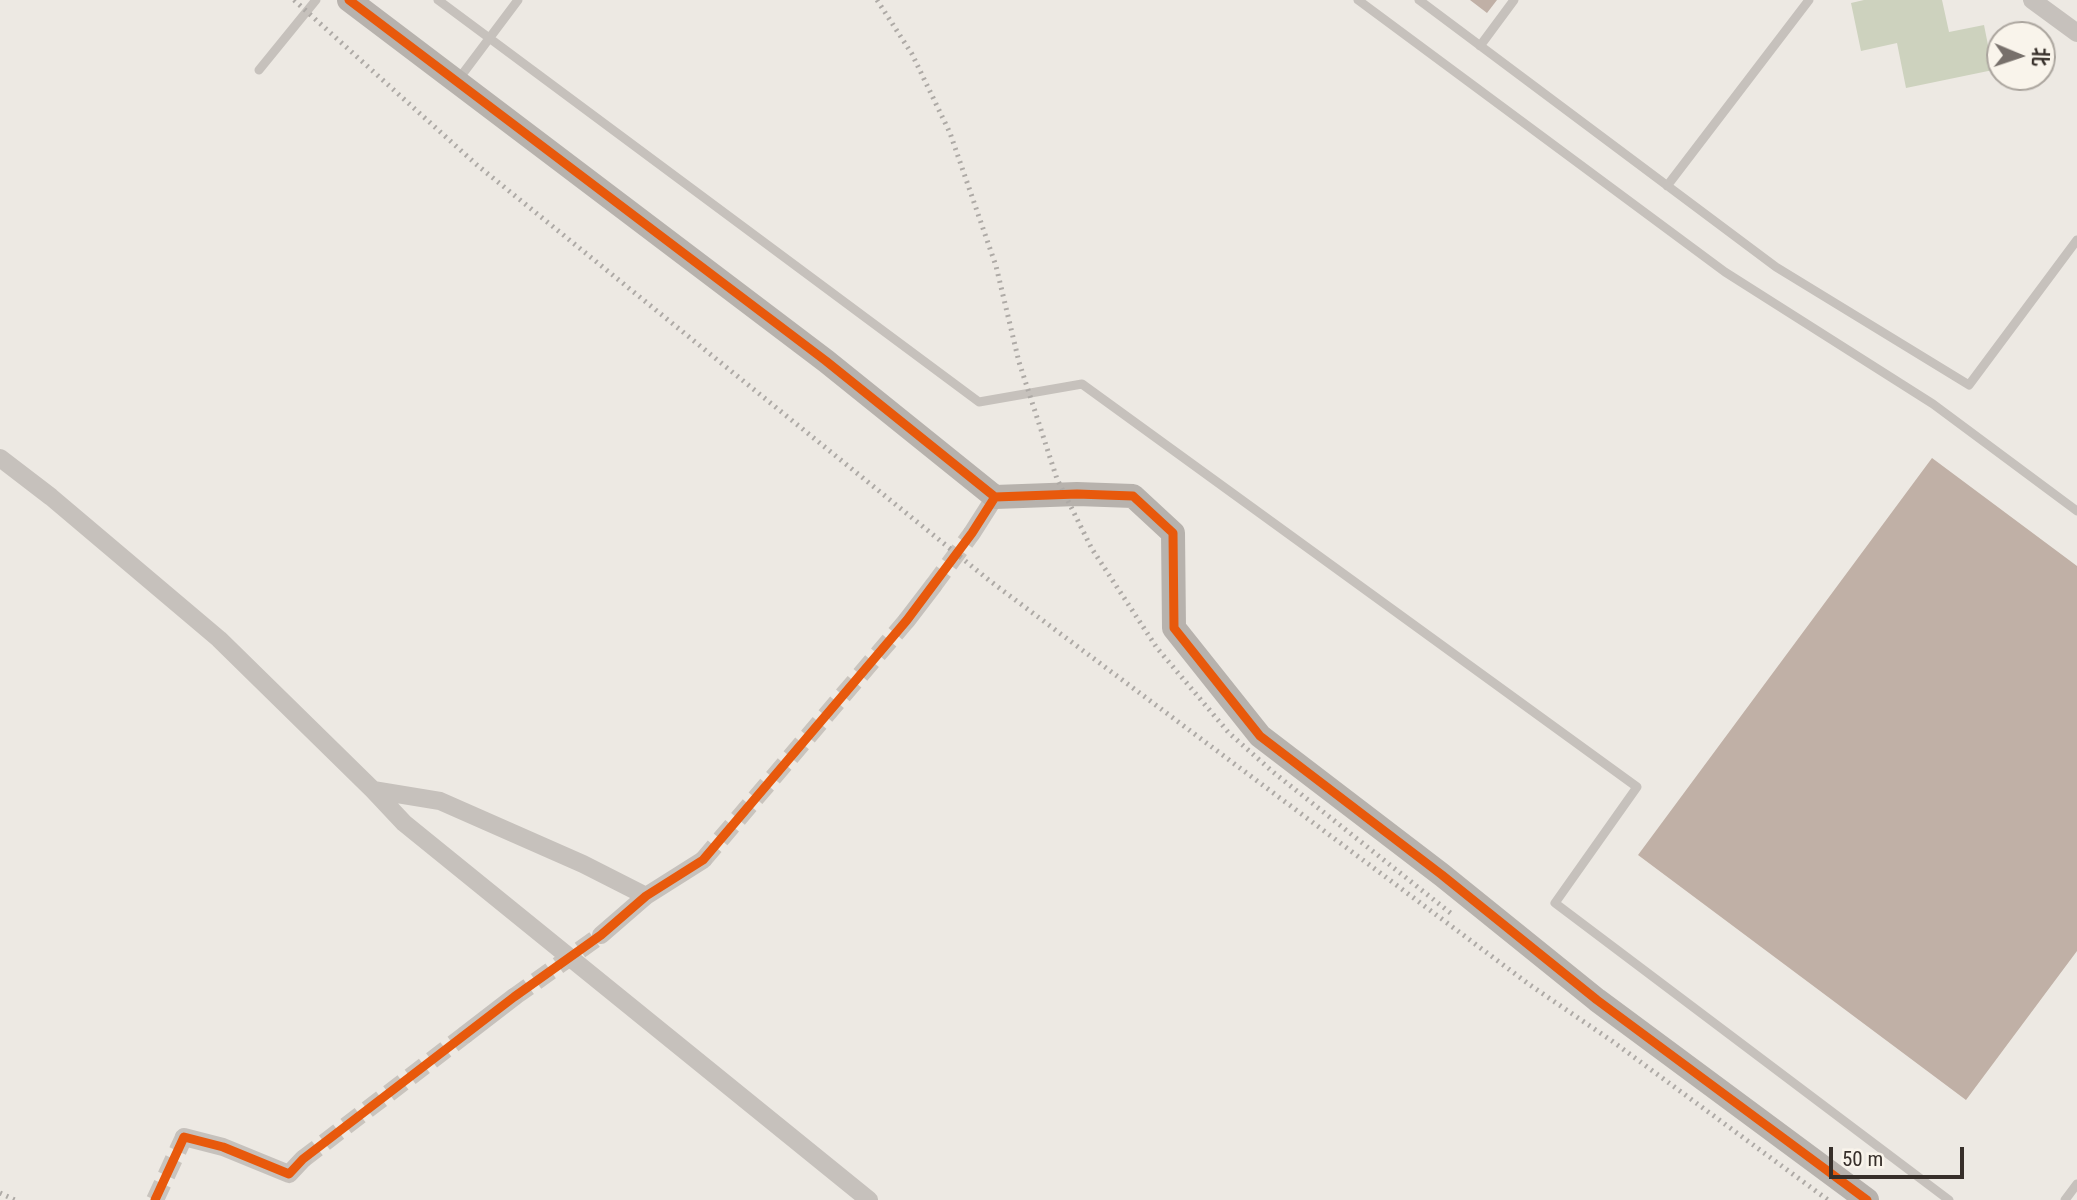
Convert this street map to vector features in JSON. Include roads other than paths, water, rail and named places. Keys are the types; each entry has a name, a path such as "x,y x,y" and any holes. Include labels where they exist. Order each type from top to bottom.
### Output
{"street":[{"path":"349,0 815,353 995,497 1077,494 1133,496 1173,533 1174,628 1260,736 1442,875 1597,1000 1867,1200"},
{"path":"2032,0 2077,33"},
{"path":"0,458 51,497 219,639 404,823 869,1200"},
{"path":"972,533 995,497"},
{"path":"907,621 933,586"},
{"path":"373,790 440,801 646,895"},
{"path":"601,935 646,895 703,860"},
{"path":"466,1034 514,997"},
{"path":"184,1137 223,1147 289,1174 303,1159"}],"lane":[{"path":"259,70 316,0"},
{"path":"438,0 979,402 1082,384 1637,787 1555,903 1949,1200"},
{"path":"457,81 518,0"},
{"path":"1357,0 1725,272 1933,404 2077,511"},
{"path":"1419,0 1776,267 1969,385 2077,240"},
{"path":"1480,46 1514,0"},
{"path":"1667,186 1809,0"},
{"path":"2065,1200 2077,1184"}],"tunnel":[{"path":"933,586 972,533"},
{"path":"703,860 907,620"},
{"path":"514,997 601,935"},
{"path":"303,1159 466,1034"},
{"path":"155,1200 184,1137"}],"railway":[{"path":"294,0 477,165 990,581 1530,985 1612,1041 1828,1200"},
{"path":"877,0 912,54 950,133 996,266 1019,362 1057,479 1092,549 1157,648 1229,733 1273,772 1453,915"},
{"path":"0,1193 15,1200"}]}
